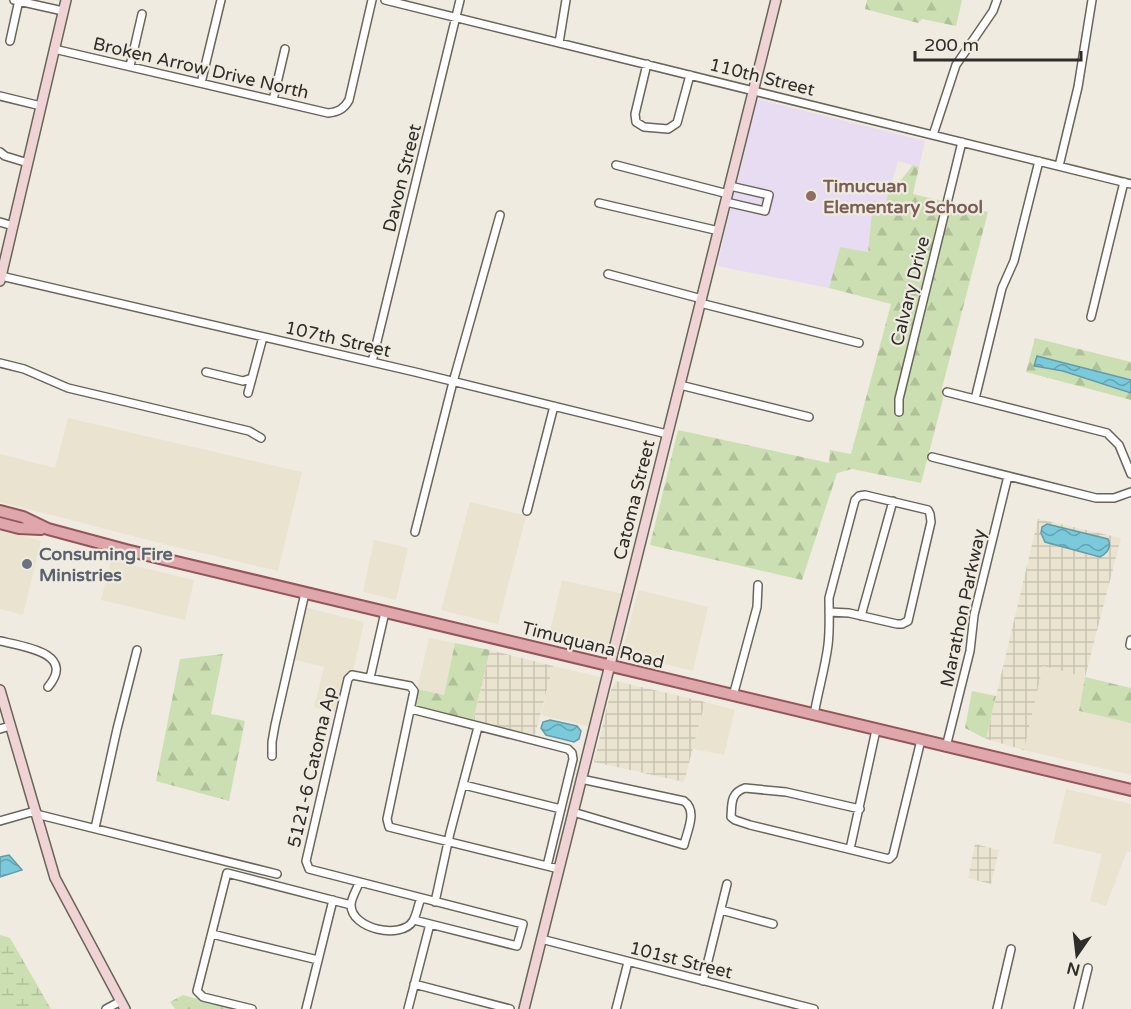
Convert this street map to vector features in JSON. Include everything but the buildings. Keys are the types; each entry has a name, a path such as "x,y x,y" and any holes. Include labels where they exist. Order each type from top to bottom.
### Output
{"main road":[{"name":"Timuquana Road","path":"0,511 48,529 305,593 1131,790"},
{"name":"Timuquana Road","path":"0,523 19,528 48,529"}],"street":[{"path":"10,41 17,0 63,11"},
{"path":"1,278 66,0"},
{"path":"201,83 221,0"},
{"name":"Broken Arrow Drive North","path":"54,49 328,112 341,110 351,96 372,0"},
{"name":"110th Street","path":"385,0 1128,183"},
{"name":"Davon Street","path":"372,362 460,0"},
{"path":"559,43 566,0"},
{"name":"Catoma Street","path":"524,1009 776,0"},
{"path":"933,135 956,65 993,11 997,0"},
{"path":"1059,166 1078,87 1092,0"},
{"path":"129,66 142,14"},
{"path":"273,100 285,49"},
{"path":"647,64 635,114 636,122 644,127 668,129 677,123 690,75"},
{"path":"0,96 41,106"},
{"name":"Calvary Drive","path":"898,412 898,399 962,142"},
{"path":"0,152 5,156 28,163"},
{"path":"975,399 1002,288 1014,261 1039,161"},
{"path":"616,165 728,194 765,211 769,195 728,194"},
{"path":"1090,317 1128,183"},
{"path":"599,203 719,231"},
{"path":"415,532 453,382 500,215"},
{"path":"0,222 13,226"},
{"path":"608,274 859,343"},
{"name":"107th Street","path":"1,278 372,362 667,434"},
{"path":"248,393 263,337"},
{"path":"0,363 24,369 68,388 249,431 261,438"},
{"path":"206,372 243,381 252,378"},
{"path":"680,385 809,417"},
{"path":"947,392 1098,429 1114,438 1131,474"},
{"path":"527,511 554,406"},
{"path":"1123,454 1131,451"},
{"path":"932,457 1096,498 1114,498 1131,492"},
{"name":"Marathon Parkway","path":"946,747 970,651 974,615 1008,476"},
{"path":"814,715 828,642 829,612 830,598 855,500 865,495 928,510 931,518 908,621 897,624 829,612"},
{"path":"861,616 893,501"},
{"path":"734,696 757,607 758,585"},
{"path":"272,756 272,736 305,593"},
{"path":"370,678 385,612"},
{"path":"0,641 42,651 48,655 54,662 56,673 48,687"},
{"path":"95,828 117,729 138,650"},
{"name":"5121-6 Catoma Ap","path":"430,924 517,946 523,924 312,871 306,861 348,679 352,675 413,688 415,695 387,824 392,829 559,868"},
{"path":"0,690 58,886 123,1005 106,1009"},
{"path":"411,709 568,749 572,753 573,759 547,866"},
{"path":"0,729 10,726"},
{"path":"435,902 478,727"},
{"path":"850,849 876,730"},
{"path":"860,809 786,792 744,788 736,792 732,801 731,817 735,820 889,859 892,857 921,740"},
{"path":"573,812 684,844 692,813 689,804 684,801 581,779"},
{"path":"464,785 561,809"},
{"path":"0,821 35,812 277,874"},
{"path":"252,1009 199,995 198,986 227,873 351,905"},
{"path":"359,883 351,905 357,918 372,928 398,930 414,920 430,924 408,1009"},
{"path":"703,981 727,885"},
{"path":"414,920 421,898"},
{"path":"306,1009 333,900"},
{"path":"721,910 773,924"},
{"path":"212,934 318,960"},
{"name":"101st Street","path":"541,939 814,1009"},
{"path":"997,1009 1011,949"},
{"path":"616,1009 627,962"},
{"path":"1078,1009 1088,968"},
{"path":"414,984 510,1009"}],"shaded area":[{"name":"Timucuan Elementary School","path":"757,99 925,141 919,167 898,161 886,203 873,201 868,252 840,247 829,288 717,266"},
{"path":"68,418 302,472 278,571 0,502 0,454 55,468"},
{"path":"470,502 526,516 498,624 441,610"},
{"path":"1038,519 1121,538 1085,677 1043,666 1024,750 986,739"},
{"path":"0,530 41,541 23,615 0,609"},
{"path":"374,540 408,548 396,600 363,592"},
{"path":"111,560 194,580 185,620 101,600"},
{"path":"562,580 623,594 607,649 549,636"},
{"path":"638,590 708,607 693,671 622,653"},
{"path":"304,607 364,622 353,672 346,674 337,713 314,707 324,667 292,659"},
{"path":"429,638 455,643 444,696 417,689"},
{"path":"490,650 553,666 535,735 473,721"},
{"path":"553,666 600,677 592,727 541,715"},
{"path":"1043,666 1085,677 1079,711 1131,723 1131,775 1024,750"},
{"path":"616,681 705,702 684,782 594,762 611,690"},
{"path":"705,702 735,710 724,755 693,749"},
{"path":"1066,789 1131,804 1131,852 1127,851 1106,906 1090,901 1102,854 1053,843"},
{"path":"975,844 999,850 991,884 968,878"}],"green space":[{"path":"867,0 962,0 956,26 922,19 918,23 865,9"},
{"path":"913,165 919,167 913,194 988,212 942,388 943,399 921,483 852,469 837,473 802,580 650,545 678,430 829,463 830,450 851,454 891,304 829,288 840,247 868,252 873,201 886,203 889,190 896,186"},
{"path":"1035,338 1131,362 1131,380 1037,356 1035,366 1063,371 1131,393 1131,400 1026,372"},
{"path":"455,643 490,650 473,721 416,707 417,689 444,695"},
{"path":"223,654 211,714 245,721 229,801 156,781 180,659"},
{"path":"1085,677 1131,688 1131,723 1079,711"},
{"path":"972,691 996,696 986,739 965,728"},
{"path":"0,935 10,938 51,1009 0,1009"},
{"path":"183,995 234,1009 175,1009 170,1002"}],"water":[{"path":"1037,356 1131,380 1131,393 1063,371 1034,366"},
{"path":"1047,524 1108,539 1107,552 1100,557 1045,542 1041,533 1042,527"},
{"path":"550,720 577,726 581,731 579,739 574,742 546,735 541,728 543,722"},
{"path":"9,855 22,870 0,877 0,857"}],"place":[{"name":"Timucuan Elementary School","path":"811,196"},
{"name":"Consuming Fire Ministries","path":"27,564"}]}
